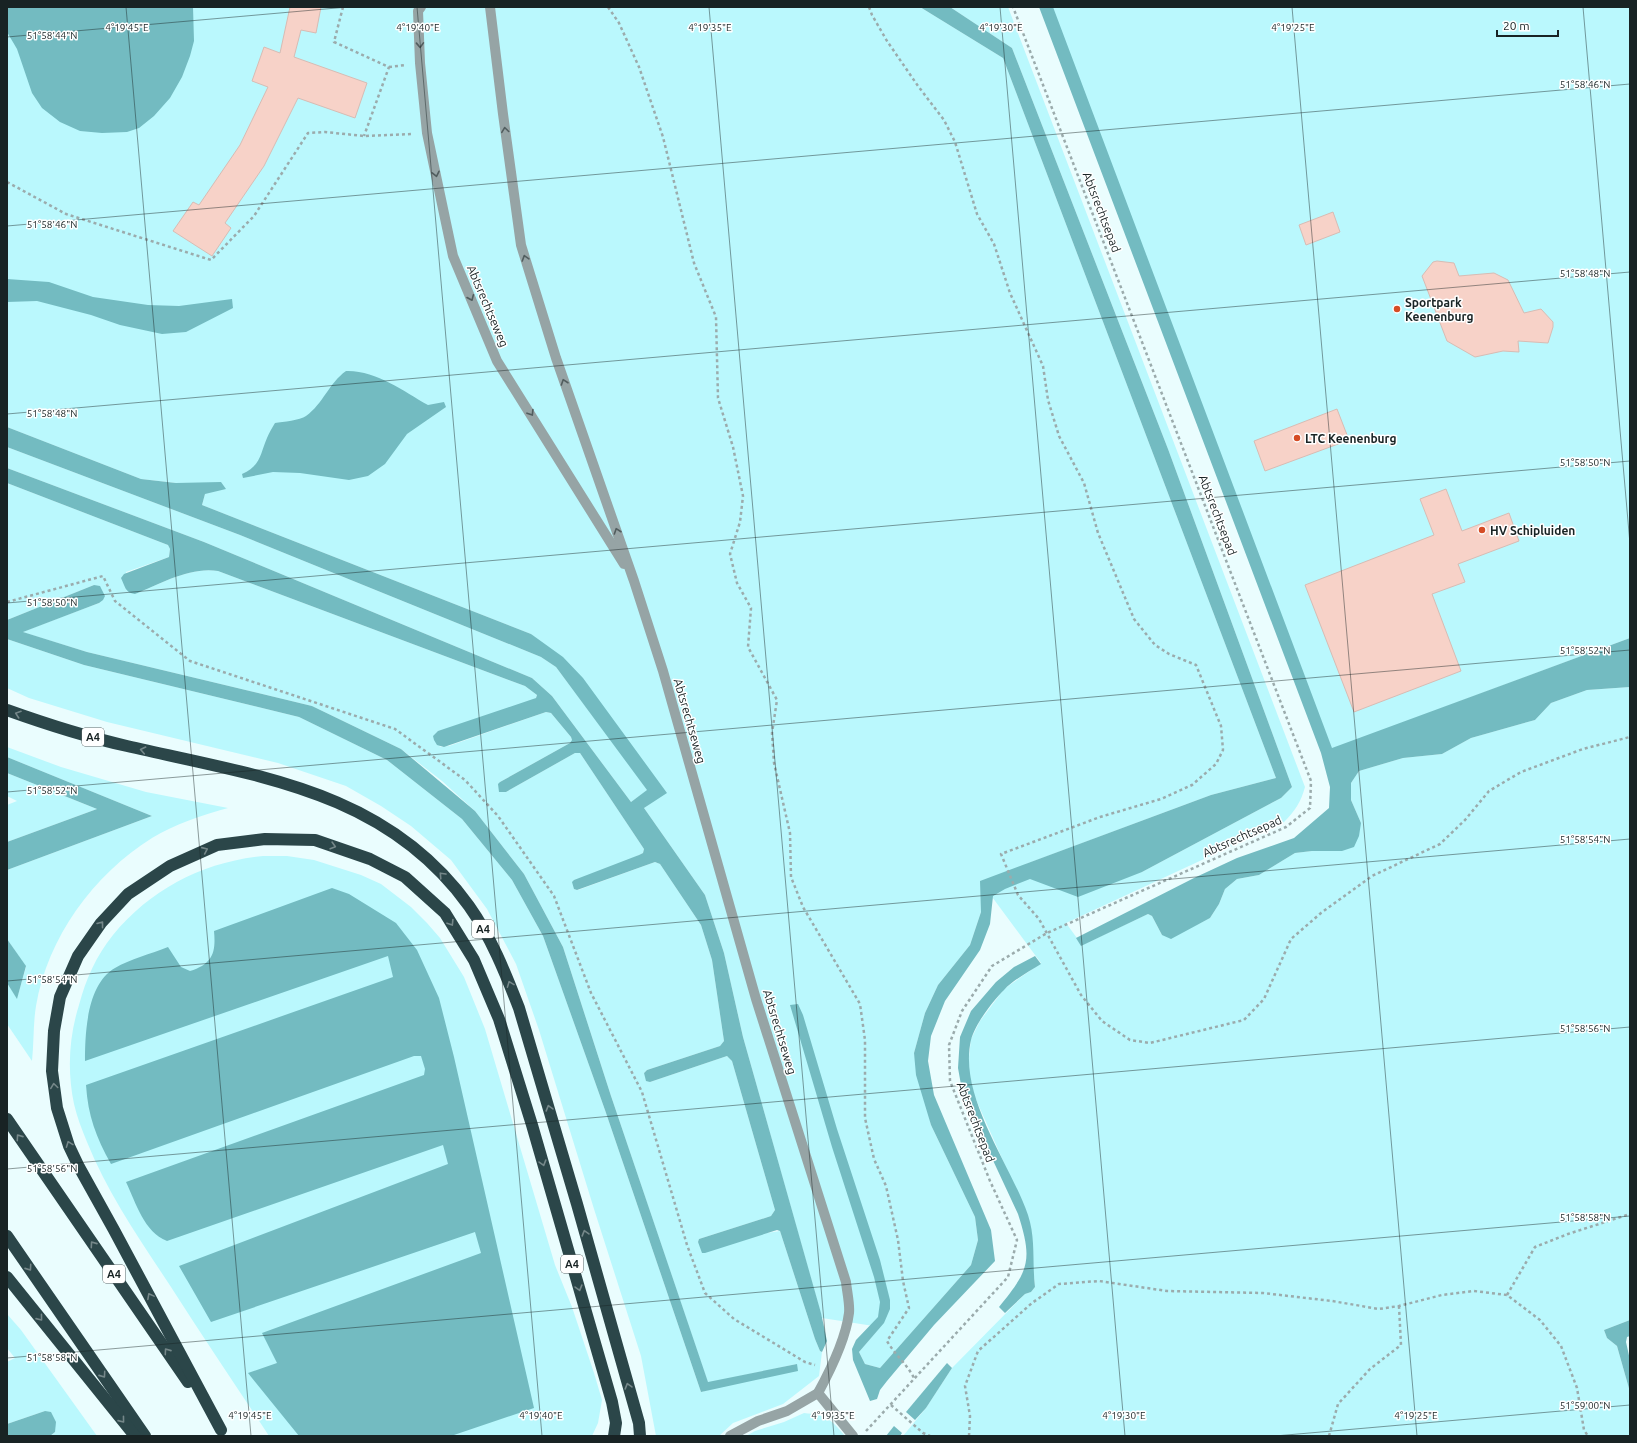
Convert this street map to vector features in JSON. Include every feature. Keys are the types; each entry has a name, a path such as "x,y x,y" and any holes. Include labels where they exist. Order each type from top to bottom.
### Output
{"highway":[{"name":"A4","path":"7,710 70,731 126,746 227,768 309,790 346,805 379,823 408,843 441,873 468,906 486,933 503,966 519,1008 596,1270 639,1423 640,1436"},
{"name":"A4","path":"223,1433 69,1146 57,1108 53,1078 54,1031 60,997 78,956 101,923 128,894 170,866 217,845 265,839 315,840 343,848 370,859 404,877 445,913 474,960 499,1019 532,1125 612,1402 616,1423 614,1436"},
{"name":"A4","path":"7,1119 223,1433"},
{"path":"7,1236 145,1436"},
{"path":"7,1277 134,1436"}],"street":[{"name":"Abtsrechtseweg","path":"421,7 418,11 420,63 427,133 453,256 497,361 634,581"},
{"name":"Abtsrechtseweg","path":"490,7 521,245 556,358 634,581 663,671 756,999 846,1282 849,1312 847,1323 830,1370 818,1393"},
{"path":"730,1436 758,1421 787,1411 818,1393 853,1436"}],"path":[{"path":"343,7 334,42 389,67 364,136"},
{"path":"608,7 619,23 639,67 663,137 694,263 716,317 718,398 733,447 743,496 740,522 730,554 737,583 751,608 748,647 777,700 772,733 774,763 790,833 791,877 803,907 860,1004 865,1040 864,1118 874,1159 886,1186 898,1240 903,1281 909,1308 887,1341 892,1351 909,1368 914,1378"},
{"path":"869,7 887,41 944,120 955,142 977,214 994,244 1010,293 1043,366 1048,400 1059,436 1084,483 1098,533 1134,619 1155,645 1169,654 1196,665 1220,726 1223,750 1216,764 1192,785 1160,799 1100,818 1000,854 1018,895 1039,919 1081,995 1102,1021 1130,1040 1150,1043 1244,1020 1264,999 1291,939 1327,908 1372,876 1440,844 1464,820 1489,791 1521,772 1582,749 1630,737"},
{"name":"Abtsrechtsepad","path":"861,1436 1008,1277 1017,1240 990,1181 950,1081 949,1046 962,1011 992,966 1047,932 1286,827 1310,808 1311,781 1013,7"},
{"path":"7,182 66,214 211,260 254,216 308,133 325,132 364,136 387,136 427,133"},
{"path":"1507,1295 1535,1247 1568,1234 1630,1214"},
{"path":"969,1436 970,1416 965,1386 978,1351 1032,1303 1059,1284 1099,1281 1167,1291 1263,1292 1378,1309 1399,1306 1442,1295 1474,1291 1507,1295 1540,1320 1561,1346 1577,1388 1584,1430 1588,1436"},
{"path":"1329,1436 1338,1404 1370,1369 1400,1345 1399,1306"},
{"path":"891,1405 897,1412 923,1433 930,1436"}],"shaded area":[{"path":"7,7 920,7 1003,58 1276,778 1211,795 1026,864 1142,872 1281,798 1292,787 1168,449 1012,48 950,7 1008,7 1305,787 1297,806 1284,822 1066,923 1082,945 1148,914 1152,916 1162,935 1186,930 1210,918 1219,904 1225,889 1237,879 1259,875 1295,853 1312,851 1342,851 1361,823 1351,800 1351,783 1359,771 1403,758 1442,754 1471,738 1535,720 1551,703 1587,690 1630,687 1630,1320 1604,1330 1607,1338 1617,1346 1630,1392 1630,1436 903,1436 926,1408 952,1368 1025,1294 1031,1292 1035,1287 1028,1217 974,1095 968,1066 971,1039 980,1021 1004,989 1041,963 981,882 981,912 970,945 938,985 925,1013 914,1053 931,1125 975,1217 978,1240 971,1265 880,1368 865,1364 859,1352 880,1327 822,1318 743,1037 724,953 705,895 644,808 666,792 531,634 202,505 205,494 176,483 141,479 7,427"},
{"path":"7,7 193,7 194,41 182,77 170,98 154,116 139,128 127,132 102,133 80,131 60,122 42,108 32,93 17,49 7,32"},
{"path":"920,7 950,7 1012,48 1168,449 1292,787 1281,798 1142,872 1078,897 1030,879 1005,889 993,896 990,924 980,950 945,1001 931,1036 928,1061 934,1095 991,1230 995,1261 934,1325 880,1390 877,1399 870,1401 853,1360 852,1349 856,1340 878,1317 880,1302 874,1277 832,1147 790,1005 798,1004 803,1015 837,1129 880,1260 890,1300 890,1309 884,1323 859,1352 865,1364 880,1368 971,1265 978,1240 975,1217 931,1125 916,1075 914,1053 925,1013 938,985 970,945 981,912 980,881 1211,795 1276,778 1003,58"},
{"path":"1039,7 1053,7 1332,748 1630,638 1630,687 1587,690 1551,703 1535,720 1471,738 1442,754 1403,758 1359,771 1351,783 1351,800 1361,823 1359,836 1354,847 1342,851 1312,851 1295,853 1259,875 1237,879 1225,889 1219,904 1210,918 1171,939 1162,935 1152,916 1148,914 1081,946 1076,938 1194,878 1237,858 1294,838 1329,808 1330,787 1321,753"},
{"name":"Sportpark Keenenburg","path":"1045,7 1630,7 1630,638 1332,749"},
{"path":"7,279 49,282 93,297 148,305 179,306 232,299 233,308 186,332 162,334 120,325 91,315 37,301 7,302"},
{"path":"346,371 368,374 389,382 428,405 444,402 446,407 407,434 385,464 368,476 349,480 300,473 273,472 243,478 242,474 253,467 259,459 275,423 296,420 306,416 317,406 335,381"},
{"path":"7,427 141,479 176,483 221,482 226,489 205,494 202,505 531,634 563,657 583,678 667,793 644,808 705,895 724,953 743,1037 821,1313 827,1341 822,1352 820,1351 815,1339 780,1231 777,1230 705,1253 702,1253 698,1242 699,1239 771,1216 775,1210 732,1061 727,1056 650,1082 646,1081 644,1073 647,1070 720,1046 724,1041 712,960 701,925 660,864 655,862 577,890 574,889 572,882 574,880 639,855 643,853 644,849 580,753 575,753 506,792 499,792 498,784 500,782 570,743 572,740 551,713 546,712 444,747 437,745 434,740 433,736 438,731 536,698 537,695 525,686 218,571 208,570 187,573 135,594 129,592 121,578 124,574 169,557 170,549 168,545 7,483 7,468 204,542 532,678 552,696 631,802 647,790 556,667 541,657 240,535 7,447"},
{"path":"7,447 240,535 541,657 556,667 648,790 631,802 552,696 532,678 204,542 7,468"},
{"path":"7,483 168,545 170,549 169,557 126,572 135,594 187,573 208,570 218,571 525,686 537,695 536,698 439,747 449,746 546,712 551,713 572,740 570,743 500,782 506,792 575,753 580,753 644,849 643,853 574,889 578,890 655,862 660,864 701,925 712,960 724,1041 720,1046 647,1070 644,1073 650,1082 727,1056 732,1061 775,1210 771,1216 699,1239 698,1243 780,1231 815,1339 820,1351 822,1352 819,1376 783,1404 733,1423 719,1436 656,1436 641,1356 539,1030 516,964 487,909 451,860 411,826 381,806 346,786 278,763 107,722 29,698 7,688 7,639 84,665 299,717 387,760 462,819 512,880 543,936 605,1110 701,1392 797,1364 708,1383 611,1096 563,947 524,874 475,811 442,781 401,749 312,706 87,652 22,632 99,603 94,585 7,620"},
{"path":"94,585 100,586 105,596 99,603 23,632 87,652 312,706 401,749 475,811 524,874 563,947 611,1096 708,1382 797,1364 798,1371 701,1392 605,1110 543,936 512,880 462,819 387,760 299,717 84,665 7,639 7,620"},
{"path":"7,747 61,767 146,792 228,808 189,820 152,838 111,870 76,910 62,932 42,980 35,1013 32,1061 7,1024 7,983 17,998 26,967 7,939 7,870 152,816 7,757"},
{"path":"7,757 152,816 7,870 7,842 97,809 7,773"},
{"path":"7,773 97,809 7,842 7,805 17,801 7,796"},
{"path":"263,856 287,856 314,860 361,875 381,884 411,907 427,923 440,938 464,977 485,1029 555,1265 572,1307 602,1400 598,1423 592,1436 269,1436 125,1216 95,1161 85,1137 74,1104 70,1079 70,1054 73,1029 88,977 102,951 113,935 144,904 161,891 180,880 220,864"},
{"path":"332,888 349,894 396,923 417,950 439,998 454,1057 534,1408 451,1436 299,1436 248,1373 277,1363 262,1333 481,1253 475,1232 211,1322 179,1266 448,1164 443,1145 167,1241 159,1237 147,1224 137,1208 126,1182 424,1075 425,1069 421,1056 414,1056 111,1164 97,1135 89,1107 86,1085 393,977 388,956 85,1061 87,1023 93,997 98,985 106,975 115,968 134,959 168,947 181,967 190,971 204,965 211,956 214,945 214,931"},
{"path":"7,939 26,966 17,999 7,983"},
{"path":"1035,956 1041,964 1008,986 980,1020 971,1040 969,1061 972,1084 979,1106 988,1129 1020,1195 1028,1215 1032,1233 1035,1287 1031,1292 1025,1294 1005,1313 999,1307 1022,1274 1025,1264 1026,1243 1018,1214 963,1096 958,1068 960,1037 971,1011 996,982 1014,967"},
{"path":"7,1314 21,1330 97,1436 50,1436 55,1432 45,1411 7,1424 7,1362 15,1358 7,1348"},
{"path":"1630,1320 1630,1336 1627,1337 1626,1342 1630,1360 1630,1392 1617,1346 1607,1338 1604,1330"},
{"path":"947,1363 952,1368 926,1408 915,1420 906,1412"},
{"path":"45,1411 51,1412 56,1422 55,1432 50,1436 7,1436 7,1424"},
{"path":"804,1413 818,1415 828,1419 845,1436 746,1436 755,1431 784,1422"},
{"path":"894,1426 902,1433 900,1436 886,1436"}],"building":[{"path":"290,7 321,7 316,33 301,30 294,57 367,83 355,118 298,98 264,166 225,223 231,228 212,256 173,231 193,202 199,205 240,145 268,87 252,81 264,47 280,53"},
{"path":"1333,212 1340,232 1306,245 1299,225"},
{"path":"1433,262 1454,263 1459,276 1494,273 1508,280 1524,313 1541,309 1553,322 1548,343 1518,341 1519,352 1503,351 1475,357 1447,341 1422,276"},
{"path":"1337,409 1349,440 1265,471 1254,441"},
{"path":"1446,489 1462,531 1509,513 1519,541 1458,564 1465,582 1432,594 1461,671 1354,712 1305,585 1434,535 1420,499"}],"place":[{"name":"Sportpark Keenenburg","path":"1397,309"},
{"name":"LTC Keenenburg","path":"1297,438"},
{"name":"HV Schipluiden","path":"1482,530"}]}
